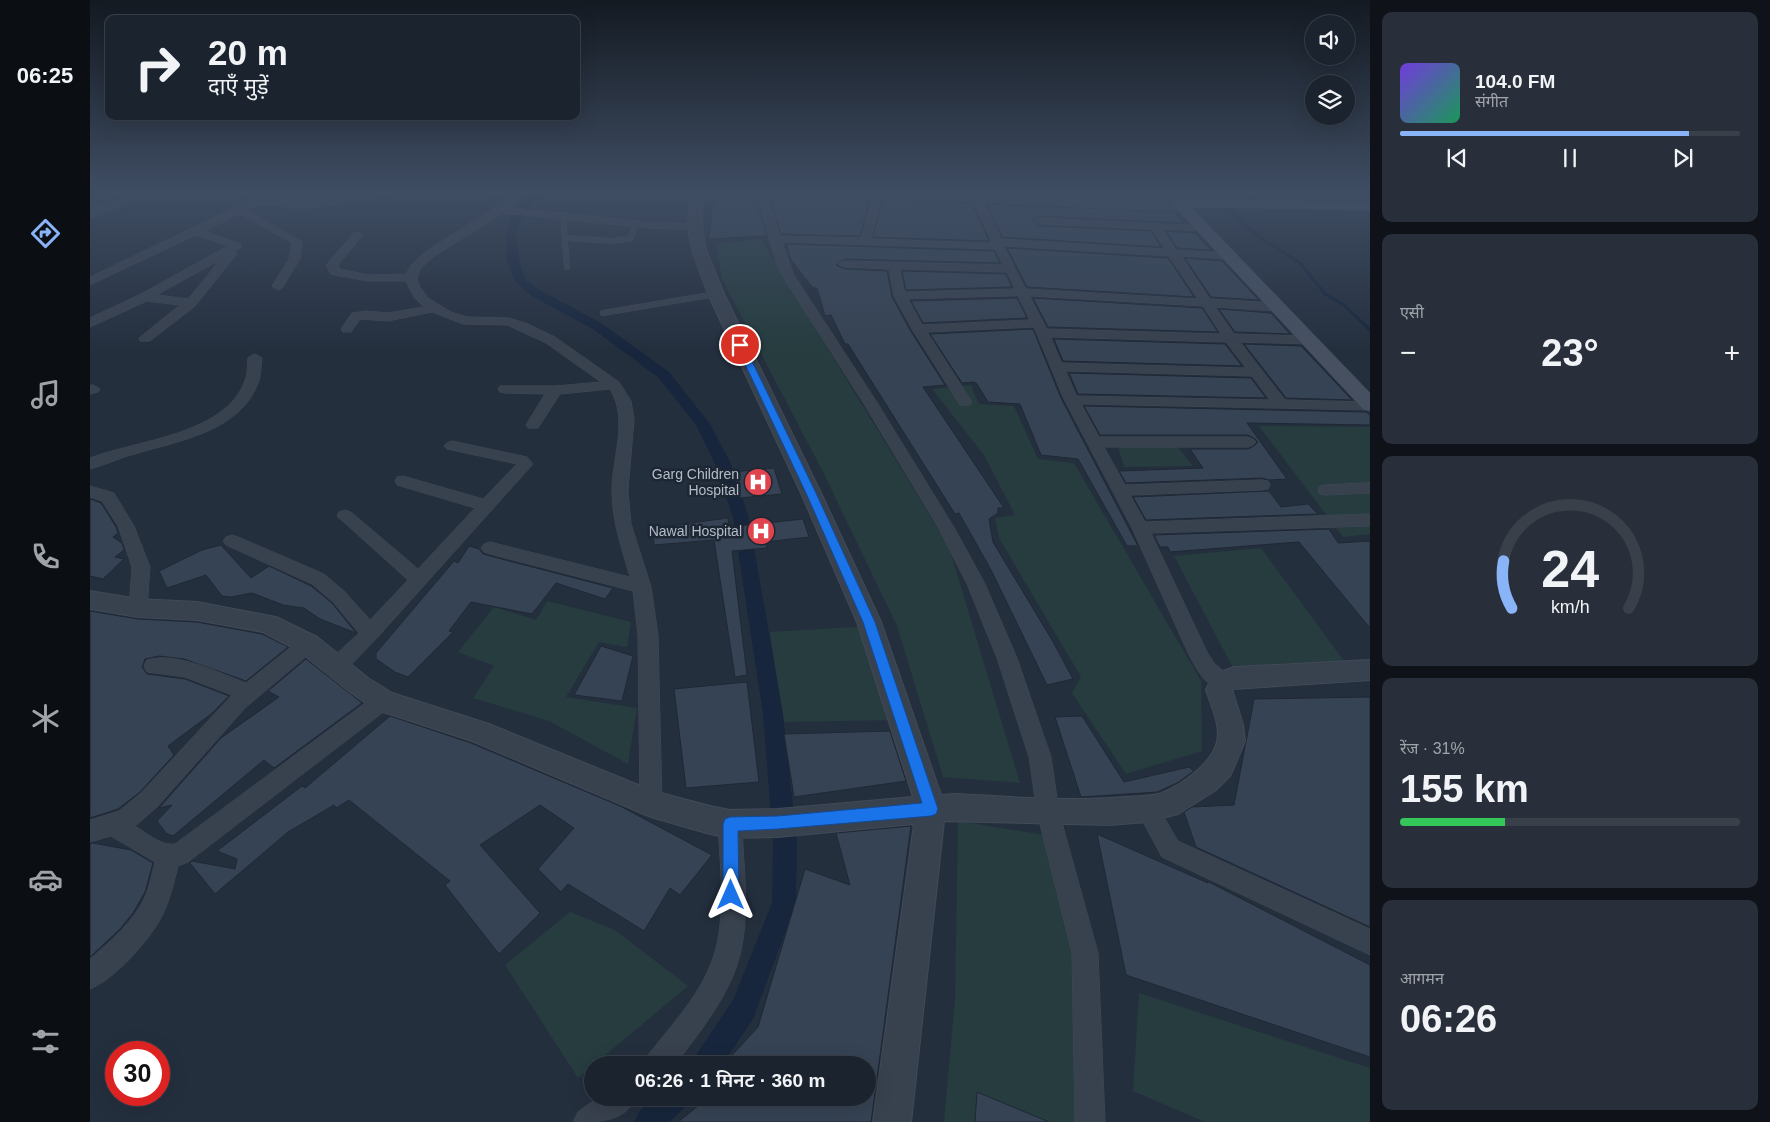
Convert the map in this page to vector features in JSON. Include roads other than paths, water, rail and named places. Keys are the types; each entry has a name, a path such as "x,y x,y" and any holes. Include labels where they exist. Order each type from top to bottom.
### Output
{"main road":[{"path":"1217,244 1370,406"}],"street":[{"path":"90,281 168,244"},
{"path":"233,244 238,246"},
{"path":"278,286 295,258 298,244"},
{"path":"350,244 332,265 332,269 335,272 368,278 411,277"},
{"path":"446,244 434,251 416,266 411,277 416,294 436,308 464,320 508,321 527,328 564,348 614,386 624,401 626,419 620,491 623,524 642,587 648,635 651,804"},
{"path":"698,244 716,294 811,493 869,622 931,809 892,1122"},
{"path":"777,244 788,275 871,404 932,504 976,584 1007,658 1040,757 1048,812 1085,953 1090,1122"},
{"path":"998,244 1041,328 1072,400 1140,528 1199,655 1207,669 1222,682"},
{"path":"1005,244 1228,256"},
{"path":"1166,244 1230,338 1280,406"},
{"path":"90,323 238,246"},
{"path":"145,338 191,303 238,246"},
{"path":"844,264 1011,269"},
{"path":"894,266 900,296 918,329 946,369 965,402"},
{"path":"900,296 1023,292 1276,307"},
{"path":"144,296 191,303"},
{"path":"347,329 356,316 388,317 436,308"},
{"path":"918,329 1041,328 1230,338 1308,340"},
{"path":"90,464 187,434 210,424 241,401 252,380 255,358"},
{"path":"1057,367 1256,372"},
{"path":"505,389 554,390 614,386"},
{"path":"532,425 554,390"},
{"path":"1072,400 1280,406 1370,406"},
{"path":"1095,442 1248,442"},
{"path":"336,667 370,633 523,467 524,462 518,459 452,446"},
{"path":"403,481 487,506"},
{"path":"1120,490 1262,485"},
{"path":"1326,490 1370,488"},
{"path":"90,491 108,497 126,526 141,567 138,608"},
{"path":"345,516 418,580"},
{"path":"1140,528 1370,520"},
{"path":"232,541 318,578 339,597 370,633"},
{"path":"490,548 642,587"},
{"path":"90,600 138,608 197,611 267,623 284,630 308,644 383,701 479,732 651,804 730,824 778,822 931,809 986,808 1048,812 1110,812 1168,805 1206,781 1220,767 1231,741 1230,725 1219,690 1222,682 1234,677 1370,670"},
{"path":"90,831 113,825 126,818 149,800 194,748 238,702 308,644"},
{"path":"154,666 186,669 249,693"},
{"path":"113,825 154,850 168,856 180,854 383,701"},
{"path":"1147,809 1170,849 1370,942"},
{"path":"664,1056 711,991 725,961 731,931 730,824"},
{"path":"90,976 151,912 168,856"},
{"path":"588,1122 611,1106"}],"lane":[{"path":"566,244 568,267"},
{"path":"603,313 716,294"}],"waterway":[{"path":"512,244 513,259 520,280 534,292 597,326 664,375 703,424 723,464 741,518 773,714 785,842 784,903 743,1009 712,1056"},
{"path":"1271,244 1300,263 1325,294 1344,305 1370,330"},
{"path":"649,1122 666,1106"}],"place":[{"name":"Garg Children Hospital","path":"758,482"},
{"name":"Nawal Hospital","path":"761,531"}]}
